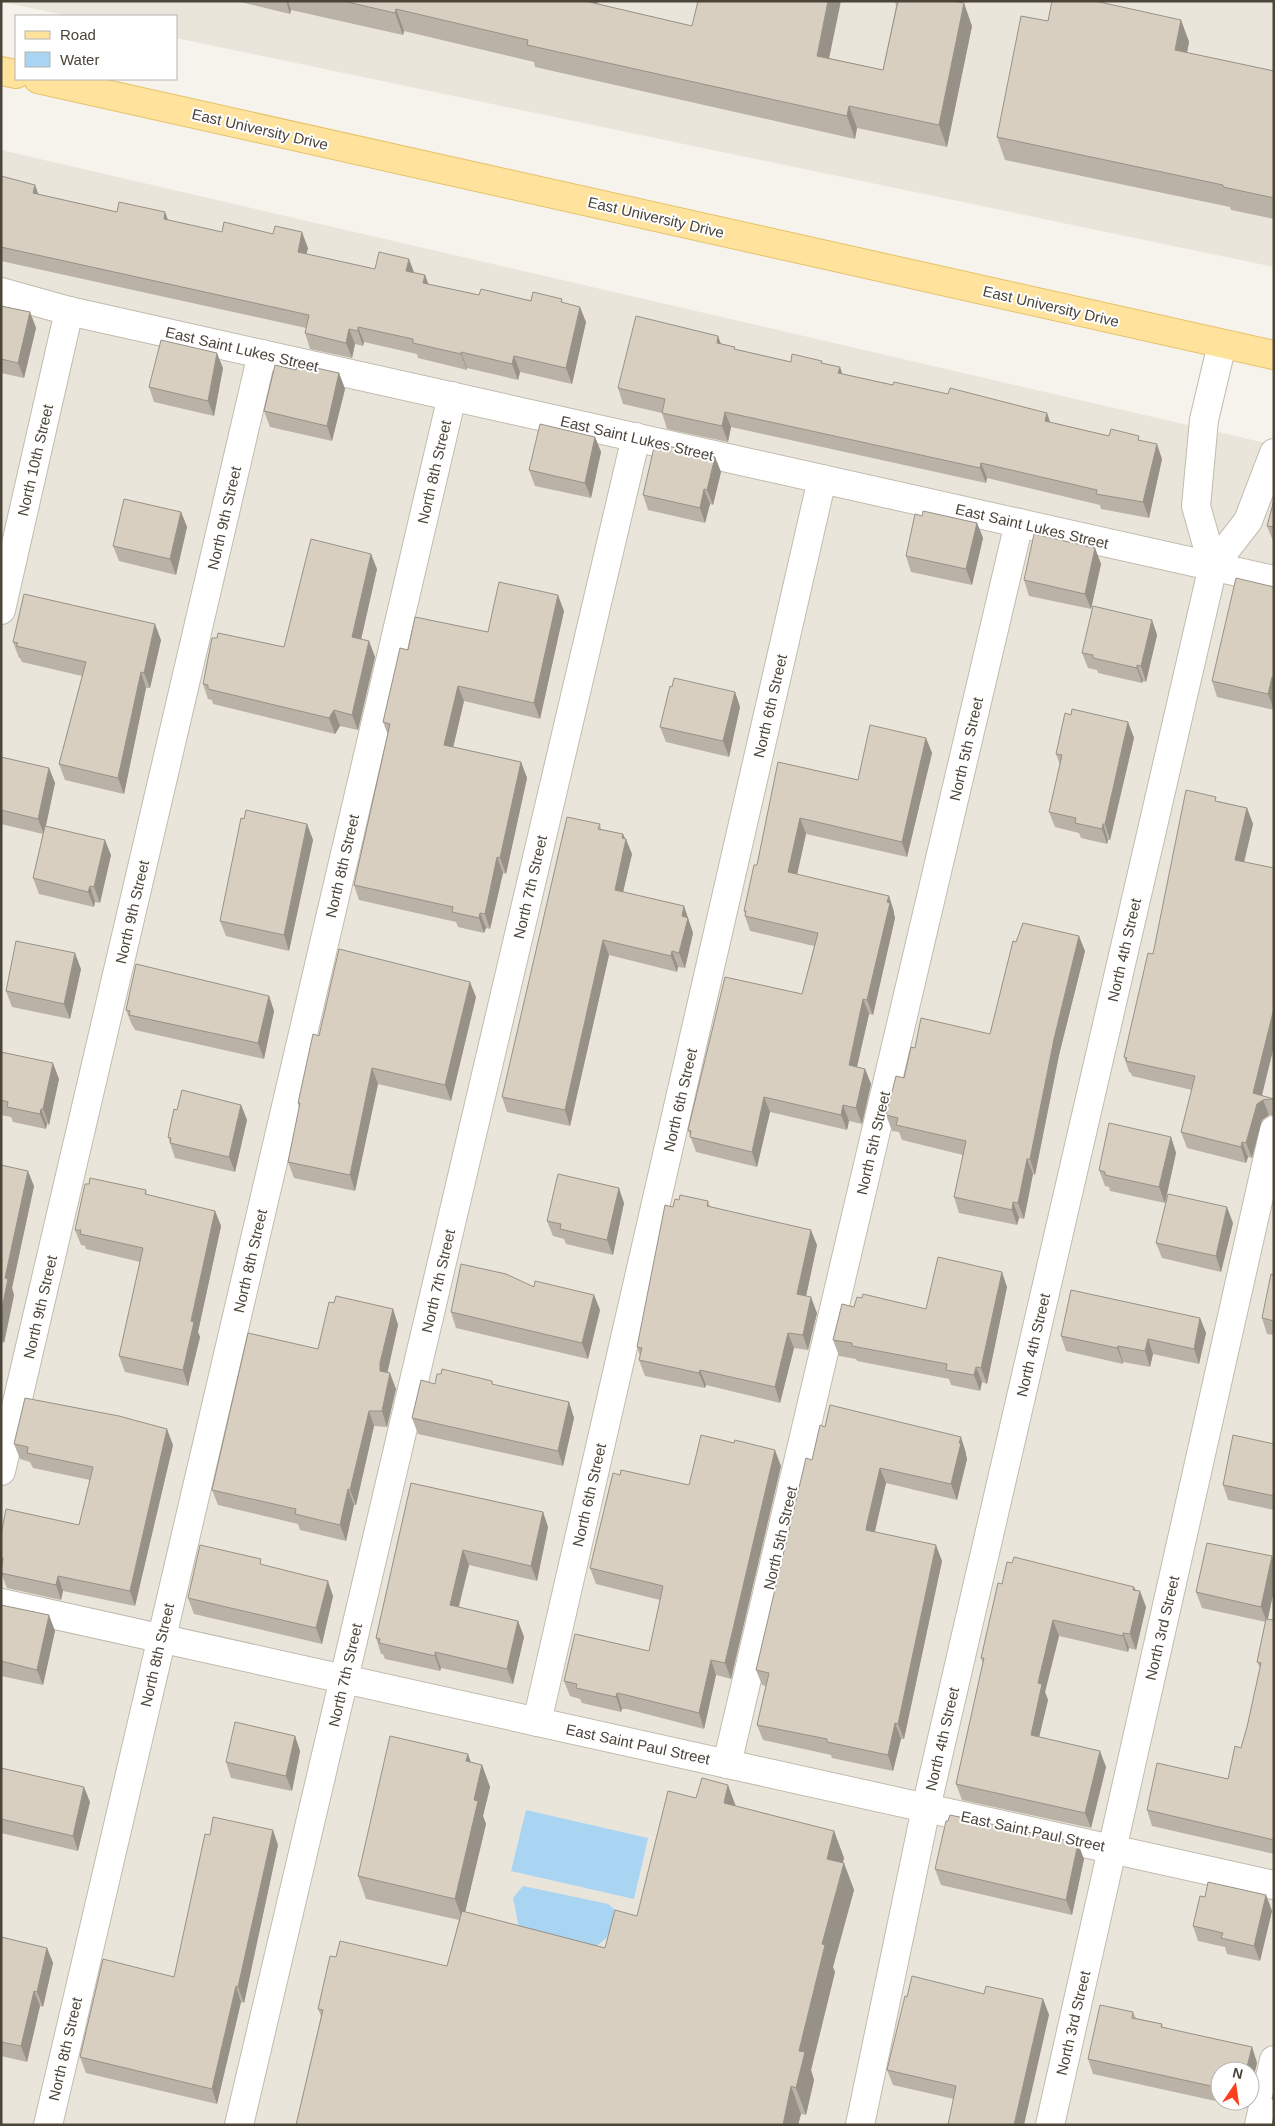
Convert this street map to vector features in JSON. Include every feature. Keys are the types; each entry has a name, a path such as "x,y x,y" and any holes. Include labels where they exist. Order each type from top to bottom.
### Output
{"main road":[{"path":"1,71 15,74"},
{"name":"East University Drive","path":"42,80 1274,355"}],"lane":[{"name":"East Saint Lukes Street","path":"1,292 69,311 1274,580"},
{"name":"North 10th Street","path":"1,610 69,311"},
{"name":"North 4th Street","path":"1213,566 1196,506 1204,420 1222,344"},
{"name":"North 9th Street","path":"1,1471 262,354"},
{"name":"North 8th Street","path":"48,2125 452,396"},
{"name":"North 7th Street","path":"239,2125 636,437"},
{"name":"North 4th Street","path":"860,2125 926,1808 1213,566 1248,521 1274,452"},
{"name":"North 6th Street","path":"538,1722 822,479"},
{"name":"North 5th Street","path":"727,1764 1020,523"},
{"name":"North 3rd Street","path":"1050,2125 1274,1130"},
{"name":"East Saint Paul Street","path":"1,1603 1274,1885"},
{"path":"1259,2125 1274,2060"}],"shaded area":[{"path":"1274,1 1274,267 178,38 178,15 65,15 1,2"},
{"path":"1,150 1274,445 1274,2125 1,2125"}],"water":[{"path":"526,1810 648,1838 634,1899 511,1871"},
{"path":"523,1886 608,1904 622,1915 611,1934 586,1955 519,1928 513,1898"}],"building":[{"path":"343,1 585,1 692,26 698,1 828,1 817,56 883,70 898,1 953,1 964,3 939,125 849,106 847,116 527,45 528,40 396,9 395,13"},
{"path":"1052,1 1095,1 1181,20 1175,50 1274,71 1274,198 1223,187 1223,185 997,137 1021,16 1048,21"},
{"path":"1,176 35,185 33,193 117,212 119,202 165,212 164,219 222,232 224,222 273,234 275,226 302,232 298,252 375,269 379,252 409,259 406,271 425,275 423,283 479,295 481,289 531,301 533,292 562,299 561,302 580,307 566,368 514,356 512,364 461,352 461,354 413,343 413,339 358,327 358,331 349,329 346,343 305,333 309,315 1,247"},
{"path":"1,306 30,312 18,363 1,359"},
{"path":"636,316 718,336 717,343 735,347 734,349 791,362 792,354 840,367 838,373 893,385 894,382 948,394 950,388 1047,413 1045,421 1109,436 1111,429 1139,436 1138,440 1157,444 1143,502 1096,494 1097,490 981,463 980,468 725,412 722,426 662,413 665,399 618,388"},
{"path":"161,340 217,353 208,401 149,387"},
{"path":"298,364 339,373 327,426 264,411 275,365 296,370"},
{"path":"540,424 595,437 585,483 529,470"},
{"path":"655,443 715,457 707,490 704,489 700,508 643,495"},
{"path":"124,499 181,512 170,559 113,546"},
{"path":"1274,500 1274,527 1267,526"},
{"path":"923,511 977,523 966,569 906,556 915,514 922,516"},
{"path":"1034,534 1095,548 1085,594 1024,580"},
{"path":"311,539 371,554 352,637 369,641 352,715 334,710 329,718 208,689 208,685 203,684 212,638 217,638 218,633 284,647"},
{"path":"1236,578 1274,587 1274,678 1272,677 1268,694 1212,681"},
{"path":"499,582 558,595 534,703 458,686 444,745 521,762 500,858 497,857 485,914 480,913 479,918 452,912 453,907 354,885 390,724 383,722 400,648 408,650 415,617 488,632"},
{"path":"24,594 155,624 144,673 141,672 118,778 59,764 86,662 16,646 18,643 13,642"},
{"path":"1093,606 1152,620 1141,666 1137,665 1137,668 1093,658 1093,655 1082,653"},
{"path":"674,678 735,692 723,741 660,727 670,686 672,687"},
{"path":"1072,709 1128,722 1105,824 1103,824 1102,829 1075,823 1076,818 1049,812 1062,755 1056,754 1065,713 1071,715"},
{"path":"870,725 926,738 902,842 800,818 788,872 889,896 887,902 890,903 867,1000 863,999 849,1065 865,1069 856,1108 843,1105 841,1115 764,1097 752,1152 690,1137 691,1131 688,1130 725,977 802,994 818,933 745,916 746,911 744,911 754,865 757,865 778,762 858,780"},
{"path":"1,757 49,768 38,819 1,810"},
{"path":"1186,790 1216,797 1215,801 1247,808 1235,860 1274,868 1274,1008 1253,1093 1274,1100 1263,1100 1257,1104 1246,1143 1242,1142 1241,1147 1181,1132 1195,1076 1126,1061 1127,1058 1124,1057 1148,953 1153,954"},
{"path":"246,810 307,824 284,935 220,921 241,818 244,819"},
{"path":"567,817 600,824 598,829 623,834 622,838 626,839 615,890 684,906 682,916 688,918 679,953 672,951 671,956 603,940 565,1110 502,1097"},
{"path":"45,826 105,840 94,887 90,886 88,892 33,878"},
{"path":"1023,923 1079,936 1054,1039 1030,1159 1027,1159 1018,1203 1013,1202 1012,1210 954,1197 966,1141 896,1125 898,1118 886,1115 896,1076 904,1078 911,1047 915,1048 921,1018 990,1034 1013,941 1016,942"},
{"path":"16,941 75,953 64,1004 6,991"},
{"path":"339,949 470,982 445,1085 372,1068 350,1175 288,1162 313,1034 319,1036"},
{"path":"136,964 269,996 258,1043 129,1015 130,1011 126,1010"},
{"path":"1,1052 53,1063 43,1109 41,1109 40,1114 7,1107 8,1102 1,1100"},
{"path":"182,1090 241,1105 229,1157 170,1143 171,1138 168,1137 174,1109 177,1110"},
{"path":"1109,1123 1171,1137 1159,1187 1105,1175 1105,1172 1099,1170"},
{"path":"1,1165 28,1171 5,1278 8,1279 1,1313"},
{"path":"558,1174 619,1188 607,1240 560,1229 561,1224 547,1221"},
{"path":"90,1178 146,1190 145,1194 215,1211 191,1321 194,1322 183,1370 119,1356 143,1248 80,1234 81,1230 75,1230 85,1184 89,1184"},
{"path":"1168,1194 1227,1207 1216,1256 1156,1243"},
{"path":"680,1195 708,1201 707,1206 811,1230 797,1294 811,1297 803,1335 788,1333 775,1387 700,1370 699,1373 639,1360 642,1348 637,1347 665,1205 673,1207 675,1199 679,1200"},
{"path":"938,1257 1002,1272 981,1368 976,1367 974,1375 946,1370 947,1364 852,1346 852,1343 833,1340 842,1304 854,1307 857,1297 862,1298 863,1294 926,1309"},
{"path":"461,1264 506,1274 534,1287 535,1281 594,1295 582,1343 451,1312"},
{"path":"1271,1274 1274,1275 1274,1321 1262,1318"},
{"path":"1071,1290 1200,1318 1194,1349 1148,1339 1145,1351 1118,1346 1117,1348 1061,1336"},
{"path":"336,1296 393,1309 380,1363 380,1371 390,1373 382,1411 369,1411 340,1525 295,1514 296,1509 212,1490 248,1333 318,1349 329,1302 334,1303"},
{"path":"442,1369 492,1381 492,1384 569,1402 558,1451 412,1418 421,1380 435,1384 437,1374 441,1374"},
{"path":"25,1398 119,1416 167,1429 130,1591 58,1576 56,1585 1,1573 3,1558 1,1558 1,1535 6,1509 79,1525 93,1467 27,1453 28,1447 14,1444"},
{"path":"830,1405 961,1437 951,1484 880,1468 867,1524 866,1530 936,1545 898,1724 895,1723 888,1755 827,1742 827,1739 757,1725 769,1673 756,1670 806,1458 812,1460 820,1425 825,1427"},
{"path":"701,1435 734,1443 735,1440 775,1450 725,1663 711,1660 699,1713 622,1694 617,1693 616,1697 576,1688 577,1684 564,1681 575,1634 649,1651 663,1586 590,1568 613,1473 620,1475 621,1470 689,1485"},
{"path":"1233,1435 1274,1444 1274,1496 1223,1485"},
{"path":"411,1483 543,1512 531,1566 463,1550 450,1605 518,1621 507,1669 435,1652 435,1656 379,1643 380,1639 376,1638"},
{"path":"1207,1543 1272,1556 1261,1607 1196,1592"},
{"path":"200,1545 261,1559 260,1564 328,1581 316,1628 188,1598"},
{"path":"1014,1557 1134,1587 1133,1590 1140,1591 1130,1634 1123,1633 1123,1636 1053,1620 1038,1683 1042,1684 1031,1735 1100,1751 1085,1813 956,1784 984,1658 981,1658 998,1583 1002,1584 1007,1562 1012,1563"},
{"path":"1,1605 49,1615 37,1670 1,1661"},
{"path":"1266,1619 1274,1620 1274,1840 1147,1810 1157,1763 1228,1779 1235,1746 1241,1748 1247,1727 1261,1663 1257,1662"},
{"path":"235,1722 295,1736 286,1776 226,1762"},
{"path":"390,1736 468,1754 466,1761 482,1765 474,1800 478,1801 455,1899 358,1876"},
{"path":"1,1768 84,1787 73,1836 1,1819"},
{"path":"702,1778 728,1785 724,1803 834,1831 827,1859 844,1863 822,1944 825,1945 799,2051 805,2052 796,2088 791,2086 783,2125 296,2125 323,2010 318,2009 330,1956 336,1957 340,1941 447,1966 462,1911 605,1948 615,1910 637,1916 668,1791 696,1798"},
{"path":"950,1815 1078,1843 1066,1900 935,1869 946,1821 948,1821"},
{"path":"213,1817 273,1830 238,1987 236,1986 212,2089 80,2057 103,1959 174,1977 205,1834 210,1835"},
{"path":"1208,1882 1266,1895 1254,1946 1221,1938 1223,1933 1193,1926 1200,1896 1205,1897"},
{"path":"1,1937 47,1948 37,1992 34,1991 21,2046 1,2042"},
{"path":"912,1976 984,1994 986,1986 1043,1999 1014,2125 948,2125 956,2086 887,2070 905,1996 907,1997"},
{"path":"1100,2005 1133,2012 1132,2018 1162,2024 1161,2027 1252,2047 1248,2061 1210,2061 1210,2086 1088,2059"}]}
